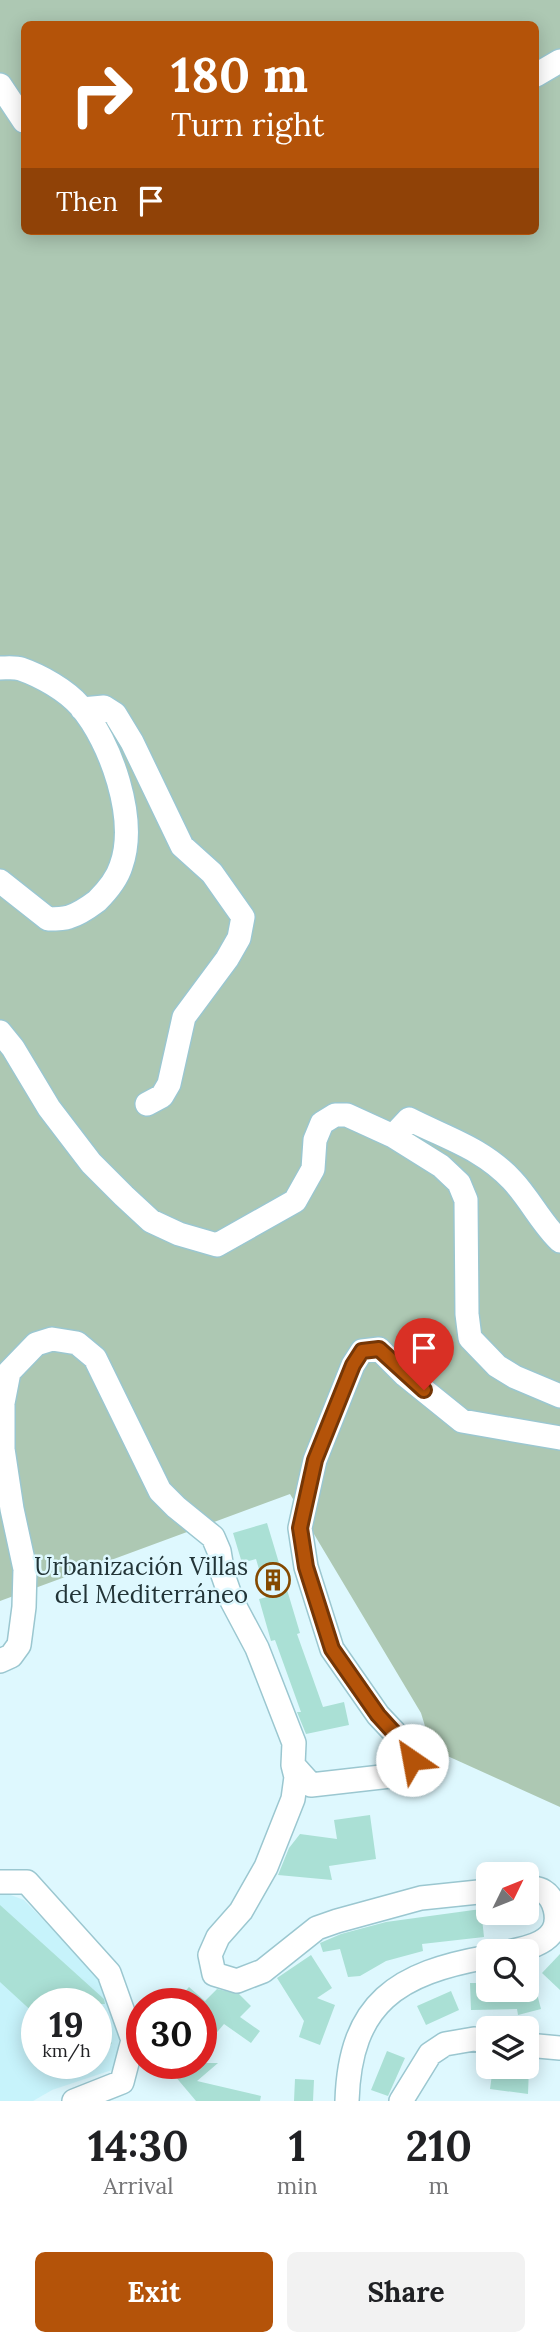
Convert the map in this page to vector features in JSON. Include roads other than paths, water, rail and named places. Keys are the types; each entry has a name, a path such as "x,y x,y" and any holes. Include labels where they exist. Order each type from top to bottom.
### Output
{"street":[{"path":"539,73 560,61"},
{"path":"0,85 21,116"},
{"path":"0,668 19,668 49,682 82,709 106,746 112,762 126,833 121,866 106,892 90,907 69,918 48,919 0,881"},
{"path":"82,709 104,707 115,714 137,752 182,846 212,873 243,917 239,938 227,959 184,1017 169,1084 162,1096 148,1104"},
{"path":"0,1032 13,1048 49,1108 91,1163 150,1222 208,1243 217,1245 295,1201 313,1169 315,1140 322,1123 335,1115 347,1115 393,1136 441,1166 459,1183 466,1200 467,1314 470,1338 497,1366 515,1377 560,1395"},
{"path":"393,1136 409,1119 456,1139 512,1180 560,1241"},
{"path":"0,1661 11,1656 19,1645 26,1569 12,1509 3,1449 3,1403 9,1372 36,1344 52,1339 77,1343 95,1358 160,1491 213,1537 232,1601 257,1647 294,1744 293,1765 296,1777 293,1799 266,1867 241,1911 218,1937 210,1955 214,1974 237,1981 263,1971 317,1928 337,1921 421,1898 476,1892"},
{"path":"293,1765 311,1785 399,1775 412,1760 408,1748 378,1715 332,1649 306,1567 300,1528 315,1460 353,1365 362,1351 379,1349 405,1375 462,1421 560,1438"},
{"path":"0,1882 27,1882 109,1973 133,2040 122,2082 74,2101"},
{"path":"539,1889 552,1900 556,1915 553,1931 539,1943"},
{"path":"347,2101 348,2075 354,2045 373,2008 388,1994 421,1974 476,1959"},
{"path":"401,2101 430,2054 445,2044 476,2039"},
{"path":"539,2046 560,2048"}],"place":[{"name":"Urbanización Villas del Mediterráneo","path":"273,1580"}]}
